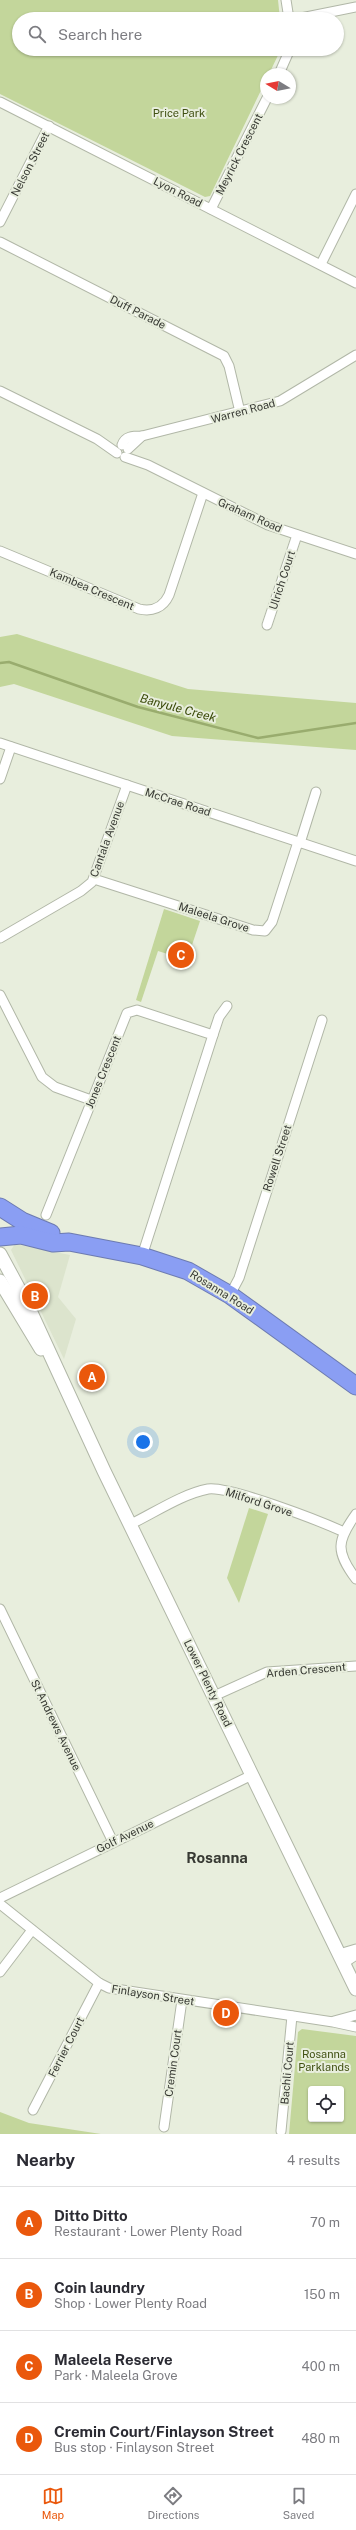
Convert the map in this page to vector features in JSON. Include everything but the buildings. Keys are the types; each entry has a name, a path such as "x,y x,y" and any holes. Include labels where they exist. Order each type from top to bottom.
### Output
{"highway":[{"name":"Rosanna Road","path":"3,1211 69,1242"},
{"name":"Rosanna Road","path":"0,1237 21,1235 53,1242 69,1242 142,1256 188,1271 230,1295 356,1386"}],"main road":[{"name":"Lower Plenty Road","path":"0,1254 27,1304 130,1524 356,1989"},
{"name":"Lower Plenty Road","path":"0,1281 32,1336 60,1377"}],"street":[{"path":"286,0 288,12"},
{"path":"331,12 356,7"},
{"path":"282,68 287,56"},
{"name":"Lyon Road","path":"0,102 356,283"},
{"name":"Meyrick Crescent","path":"212,209 264,104"},
{"name":"Nelson Street","path":"0,222 48,126"},
{"path":"321,264 356,194"},
{"name":"Duff Parade","path":"0,242 224,356 229,366 240,412"},
{"name":"Warren Road","path":"123,450 142,436 280,401 356,355"},
{"name":"Graham Road","path":"0,390 97,439 123,450 148,465 257,520 356,554"},
{"name":"Kambea Crescent","path":"0,551 139,609 155,609 164,603 169,595 203,493"},
{"name":"Ulrich Court","path":"267,625 297,535"},
{"name":"McCrae Road","path":"0,743 356,861"},
{"path":"0,778 10,747"},
{"name":"Cantala Avenue","path":"0,938 81,891 94,879 127,785"},
{"path":"299,843 316,792"},
{"name":"Maleela Grove","path":"94,879 254,930 265,931 272,922 299,843"},
{"path":"0,995 42,1077 55,1087 91,1100"},
{"path":"142,1256 219,1017 227,1006"},
{"name":"Jones Crescent","path":"46,1215 125,1017 130,1011 141,1011 213,1035"},
{"name":"Rowell Street","path":"230,1295 239,1278 322,1020"},
{"name":"Milford Grove","path":"130,1524 190,1495 214,1489 236,1493 344,1532"},
{"path":"356,1514 344,1532 340,1544 341,1556 356,1578"},
{"name":"St Andrews Avenue","path":"0,1609 113,1842"},
{"name":"Arden Crescent","path":"214,1696 267,1672 356,1666"},
{"name":"Golf Avenue","path":"0,1898 252,1775"},
{"name":"Finlayson Street","path":"0,1904 99,1984 113,1989 333,2022 356,2027"},
{"path":"0,1972 32,1930"},
{"path":"341,1958 356,1949"},
{"path":"341,1958 356,1955"},
{"name":"Ferrier Court","path":"33,2110 99,1984"},
{"name":"Cremin Court","path":"164,2127 182,2000"},
{"name":"Finlayson Street","path":"333,2022 356,2015"},
{"name":"Bachli Court","path":"281,2131 292,2016"}],"shaded area":[{"path":"15,1244 70,1255 58,1297 76,1319 64,1359 11,1250"}],"green space":[{"name":"Price Park","path":"0,0 278,0 279,12 12,12 12,56 278,56 272,68 260,68 260,92 210,196 205,197 0,94"},
{"path":"17,634 188,689 356,703 356,750 172,736 14,684 0,687 0,637"},
{"path":"164,909 200,921 187,960 158,951 141,1002 136,1000"},
{"path":"249,1508 268,1514 239,1603 227,1578"},
{"name":"Rosanna Parklands","path":"302,2029 356,2036 356,2134 289,2134 298,2032"},
{"path":"0,2112 29,2123 101,2134 0,2134"}],"waterway":[{"name":"Banyule Creek","path":"0,663 9,662 138,707 258,738 356,723"}],"place":[{"name":"Maleela Reserve","path":"181,955"},
{"name":"Coin laundry","path":"35,1296"},
{"name":"Ditto Ditto","path":"92,1377"},
{"name":"Cremin Court/Finlayson Street","path":"226,2013"}],"district":[{"name":"Rosanna","path":"217,1857"}]}
